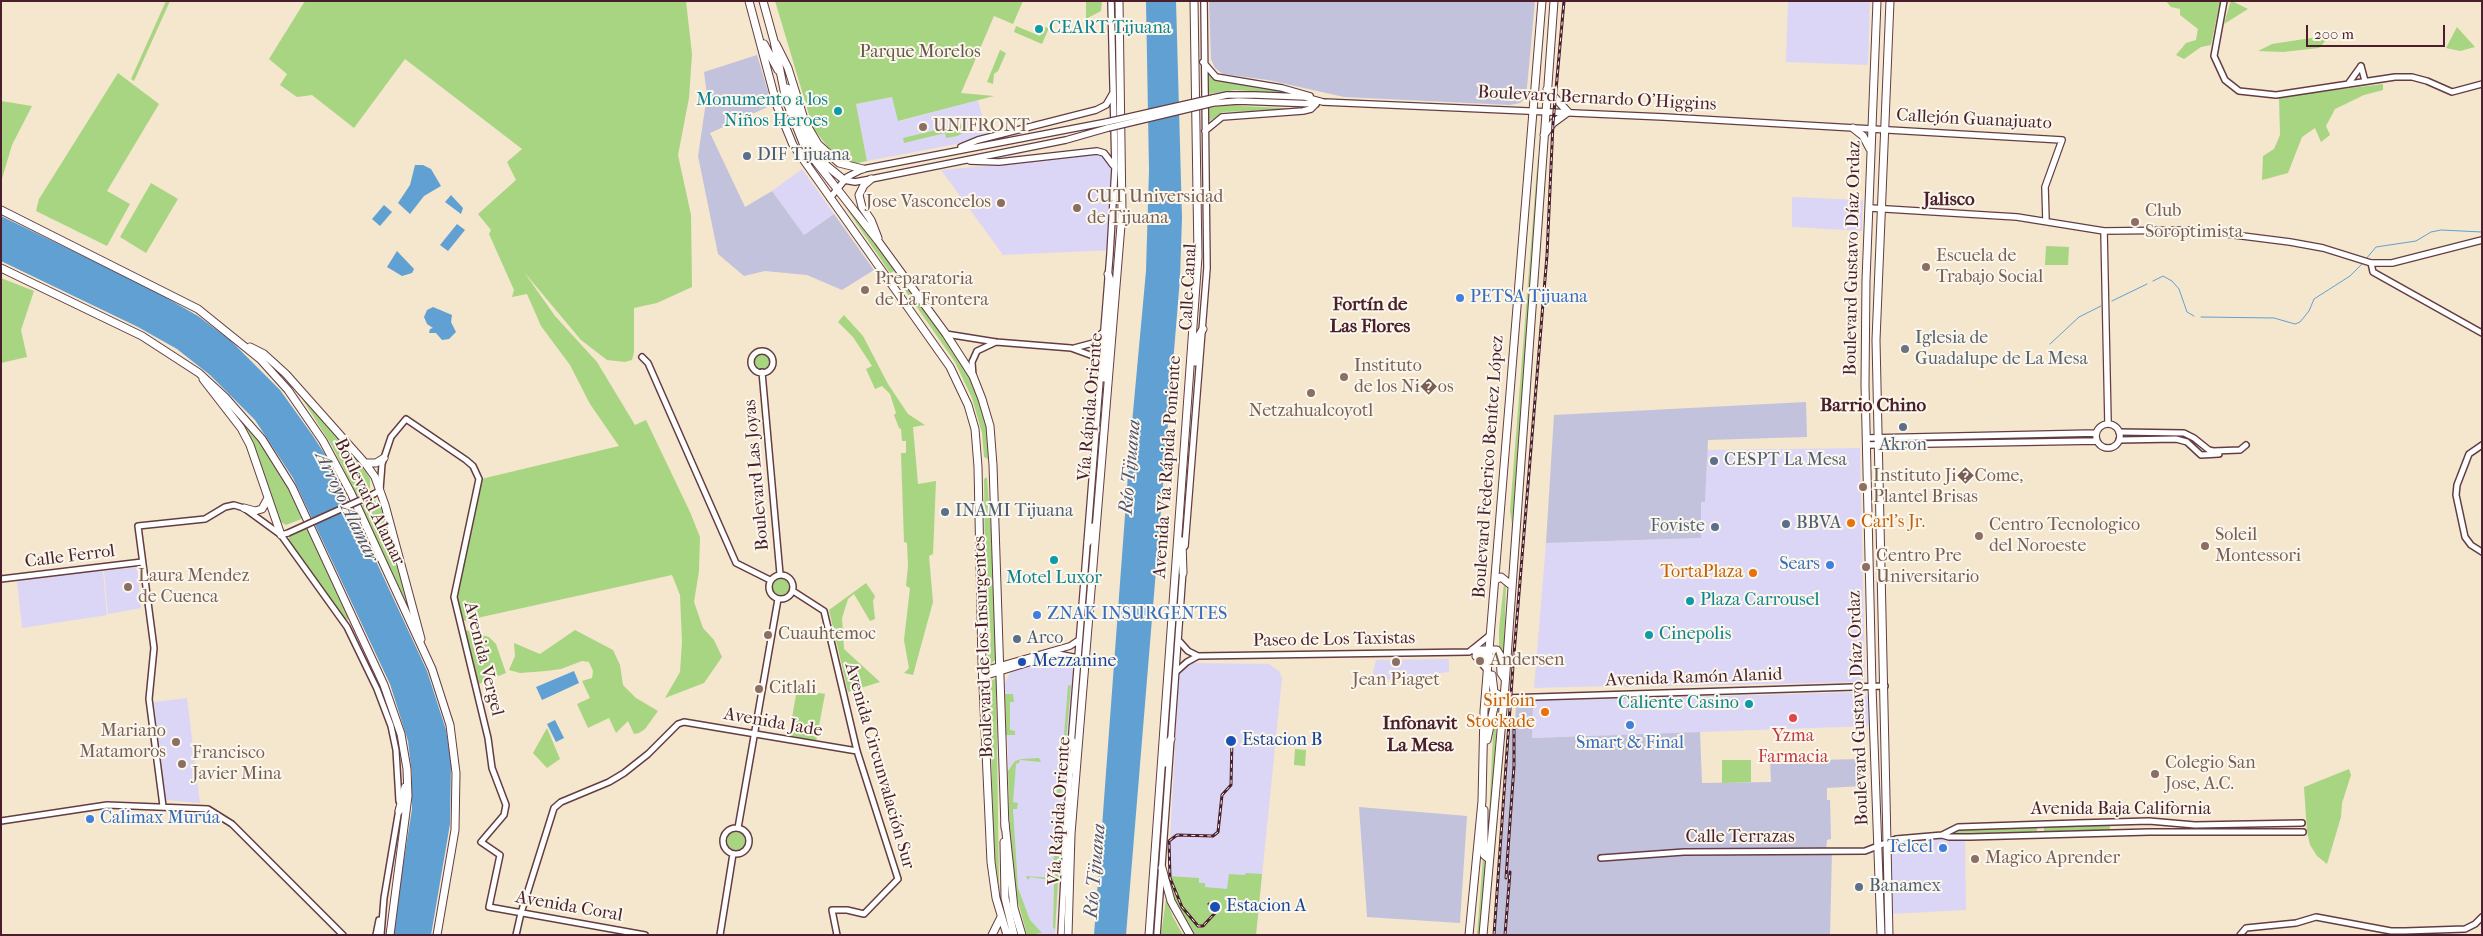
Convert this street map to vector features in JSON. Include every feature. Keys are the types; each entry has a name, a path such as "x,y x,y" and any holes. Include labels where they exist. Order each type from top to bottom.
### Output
{"main road":[{"name":"Boulevard de los Insurgentes","path":"749,1 784,127 806,166 889,278 950,368 968,405 975,429 978,467 982,674 990,862 996,898 1007,935"},
{"name":"Boulevard de los Insurgentes","path":"763,1 774,41 786,100 798,135 805,148 878,241 946,334 973,376 991,433 1005,823 1005,898 1014,935"},
{"path":"1060,935 1078,640 1088,542 1114,168 1111,1"},
{"name":"Vía Rápida Oriente","path":"1068,935 1072,834 1122,213 1119,1"},
{"name":"Avenida Vía Rápida Poniente","path":"1149,935 1199,242 1194,1"},
{"name":"Calle Canal","path":"1183,573 1207,259 1203,62 1204,1"},
{"name":"Boulevard Federico Benítez López","path":"1469,935 1483,790 1484,710 1488,671 1492,654 1495,580 1542,1"},
{"name":"Boulevard Federico Benítez López","path":"1482,935 1506,679 1546,89 1554,1"},
{"name":"Boulevard Gustavo Díaz Ordaz","path":"1877,1 1866,280 1872,686 1881,935"},
{"name":"Boulevard Gustavo Díaz Ordaz","path":"1889,935 1876,340 1890,1"},
{"path":"758,32 782,78 800,125 812,146 827,166 844,180"},
{"path":"774,41 788,68 803,117 814,138 839,163 863,169"},
{"path":"1203,62 1216,77 1295,91 1316,102 1311,109 1303,112 1222,117 1205,131"},
{"path":"954,150 978,140 1096,110 1106,104 1111,97 1114,86"},
{"path":"1544,136 1553,122 1568,112 1546,89"},
{"name":"Boulevard Bernardo O'Higgins","path":"830,198 844,180 863,169 954,150 982,147 1108,125 1213,101 1227,95 1255,94 1316,102 1568,112 1871,129"},
{"name":"Boulevard Bernardo O'Higgins","path":"844,180 855,182 1066,140 1108,125"},
{"path":"1853,128 1863,136 1872,155"},
{"name":"Callejón Guanajuato","path":"1871,129 2062,140 2045,187 2046,221"},
{"path":"960,160 998,162 1097,150 1104,154 1114,168"},
{"path":"871,179 864,185 859,195 862,207 876,230 878,241"},
{"path":"1870,208 2046,221 2104,231 2195,230 2323,248 2369,262 2392,262 2482,240"},
{"name":"Boulevard Alamar","path":"1,210 198,309 244,344 288,390 323,440 351,493 424,651 441,693 450,725 456,773 455,830 437,935"},
{"path":"2104,231 2108,423"},
{"path":"1,268 142,336 199,372 250,424 292,487 388,694 401,734 407,769 408,796 390,935"},
{"path":"1108,274 1111,283 1104,377 1108,388"},
{"path":"889,278 898,277 903,279 918,295"},
{"path":"1186,427 1190,413 1198,337 1203,329"},
{"path":"244,344 274,362 365,463 377,492 424,651"},
{"path":"199,372 210,391 242,428 250,445 268,498 285,534"},
{"path":"2108,423 2120,432 2119,440 2108,448 2100,445 2097,441 2096,433 2100,426 2108,423"},
{"path":"1868,442 2096,433"},
{"path":"1878,441 2097,441"},
{"path":"365,463 376,462 384,458"},
{"path":"1088,542 1092,535 1098,472 1101,465"},
{"path":"244,508 258,511 264,507 268,498"},
{"path":"1181,504 1183,573"},
{"name":"Avenida Vía Rápida Poniente","path":"1157,935 1170,740 1180,642 1183,573"},
{"path":"1495,580 1501,577 1511,585"},
{"path":"1484,750 1494,707 1504,698 1496,694 1492,689 1492,654 1496,621 1493,610"},
{"path":"1000,669 1070,646 1078,640"},
{"path":"1473,653 1492,654 1499,652 1501,673 1506,679"},
{"path":"982,674 1057,654 1078,658"},
{"path":"1158,804 1170,740"},
{"path":"1072,741 1074,749 1069,823 1072,834"},
{"path":"399,811 407,769"},
{"path":"1483,790 1484,854 1489,859"},
{"path":"1005,823 1014,908 1022,935"},
{"path":"1162,868 1170,901 1190,935"},
{"path":"992,935 1001,917"}],"street":[{"path":"2223,1 2214,56 2218,69 2232,87 2257,94 2276,95 2365,81 2412,77 2452,92 2482,84"},
{"path":"2348,84 2361,66 2365,81"},
{"path":"2369,262 2374,272 2482,333"},
{"path":"1071,348 1093,343 1102,333"},
{"path":"946,334 996,342 1071,348 1093,356 1100,366"},
{"path":"973,376 972,362 977,351 996,342"},
{"path":"764,351 772,357 772,364 769,370 762,372 753,368 751,362 755,353 764,351"},
{"path":"642,357 648,363 736,563 770,580"},
{"name":"Boulevard Las Joyas","path":"762,372 780,574"},
{"name":"Avenida Vergel","path":"384,458 391,438 406,419 466,460 473,466 479,479 454,597 488,738 492,768 506,805 504,815 481,842 500,855 489,907"},
{"path":"2120,432 2184,433 2209,450 2240,450 2246,445"},
{"path":"2119,440 2181,440 2201,455 2221,454 2229,450"},
{"path":"2482,445 2469,454 2457,485 2456,501 2465,537 2471,545 2482,552"},
{"path":"285,534 377,492 384,458"},
{"path":"163,806 149,699 154,648 138,526 205,519 230,506 244,508 285,534 347,626 386,709 396,750 399,811 376,935"},
{"name":"Calle Ferrol","path":"1,578 142,562"},
{"path":"780,574 791,579 792,591 787,598 778,599 770,592 770,580 780,574"},
{"name":"Avenida Circunvalación Sur","path":"792,591 824,611 858,751 898,879 864,914 847,910 832,910 837,935"},
{"path":"738,828 778,599"},
{"path":"1488,671 1473,653 1492,632"},
{"path":"1180,642 1188,651 1198,656"},
{"name":"Paseo de Los Taxistas","path":"1198,656 1473,653"},
{"path":"1177,671 1187,662 1198,656"},
{"name":"Avenida Ramón Alanid","path":"1504,698 1885,686"},
{"name":"Avenida Jade","path":"521,912 554,808 561,802 618,777 648,754 675,726 684,722 858,751"},
{"path":"1,821 107,805 208,809 225,818 343,935"},
{"name":"Avenida Baja California","path":"1942,835 1958,827 2148,820 2195,825 2302,824"},
{"path":"738,828 745,832 749,842 744,851 733,854 726,849 723,837 727,831 738,828"},
{"name":"Avenida Baja California","path":"1879,846 1888,841 1942,835 1959,838 2149,832 2303,832"},
{"name":"Calle Terrazas","path":"1601,858 1684,852 1865,851 1879,846"},
{"path":"720,935 733,854"},
{"path":"381,935 384,898"},
{"name":"Avenida Coral","path":"489,907 645,935"},
{"path":"516,935 521,912"},
{"path":"2240,935 2246,928 2296,922 2316,917 2335,919 2380,929 2405,931 2466,929 2475,924 2482,916"}],"shaded area":[{"path":"1209,1 1535,1 1526,98 1520,103 1510,105 1344,97 1268,80 1223,74 1215,68 1211,59"},
{"path":"1788,1 1870,1 1868,65 1786,62"},
{"path":"757,55 772,105 710,133 745,207 772,191 804,235 834,214 874,270 842,290 807,275 765,271 744,276 718,254 698,156 707,95 704,72"},
{"name":"UNIFRONT","path":"892,97 899,121 978,100 987,134 957,144 867,161 856,104"},
{"path":"1097,151 1107,157 1113,172 1112,250 1003,255 941,170 1007,164"},
{"path":"802,169 834,214 804,235 772,191"},
{"path":"1792,197 1863,200 1862,231 1792,227"},
{"path":"1806,402 1807,437 1708,440 1705,502 1701,502 1701,538 1546,543 1554,415"},
{"name":"Plaza Carrousel","path":"1860,448 1865,679 1857,682 1626,687 1620,682 1615,683 1615,686 1534,688 1546,543 1701,538 1701,502 1705,502 1707,450"},
{"path":"137,567 141,608 108,614 104,571"},
{"path":"103,571 107,615 22,628 17,581"},
{"path":"1049,658 1074,665 1055,935 1040,935 1028,921 1013,878 1005,683 1011,670"},
{"path":"1449,659 1449,672 1371,682 1376,660"},
{"path":"1193,663 1269,664 1279,671 1282,678 1256,935 1195,935 1172,892 1168,878 1179,674 1181,669"},
{"path":"1864,692 1869,697 1869,726 1531,738 1533,701"},
{"path":"187,698 200,803 166,800 154,702"},
{"path":"1516,704 1533,704 1532,738 1700,732 1702,783 1771,782 1770,761 1862,759 1863,786 1827,788 1827,800 1830,800 1831,839 1827,840 1826,851 1832,851 1830,935 1495,935 1511,725 1515,724"},
{"path":"1359,807 1467,816 1460,923 1367,917"},
{"path":"1965,837 1966,910 1889,914 1888,839"}],"green space":[{"path":"166,1 170,1 134,81 131,79"},
{"path":"305,1 686,1 692,54 689,98 678,155 691,215 692,287 657,303 634,308 634,352 632,360 625,362 607,360 581,340 524,272 555,316 597,362 635,425 646,420 690,512 700,537 699,571 694,602 703,628 714,640 722,657 704,683 665,698 680,672 682,642 680,595 672,575 459,622 455,584 477,480 619,446 590,404 570,365 541,326 527,294 512,297 514,290 489,234 491,230 478,214 516,180 507,162 522,149 405,59 354,128 312,95 297,97 280,85 287,74 269,59"},
{"name":"Parque Morelos","path":"775,1 1023,1 1013,24 994,16 961,93 994,96 898,121 892,97 856,104 867,161 853,164 831,151 813,128"},
{"path":"1086,1 1102,1 1101,11 1086,19"},
{"path":"2166,1 2220,1 2211,45 2201,47 2184,59 2176,55 2186,43 2196,40 2198,29 2180,15 2180,9 2171,7"},
{"path":"2232,1 2248,9 2224,24 2230,3"},
{"path":"1016,26 1040,36 1044,27 1049,28 1042,44 1014,32"},
{"path":"2457,27 2475,47 2460,51 2446,48"},
{"path":"2324,36 2327,39 2319,48 2283,52 2258,51 2272,44"},
{"path":"1000,50 1006,53 998,71 994,74 993,84 987,82"},
{"path":"1207,70 1296,94 1235,90 1208,94"},
{"path":"118,73 159,104 107,191 130,204 107,246 36,211 39,199"},
{"path":"2383,84 2383,90 2364,95 2335,109 2326,126 2330,135 2321,142 2315,128 2302,137 2288,173 2262,180 2263,156 2274,149 2280,135 2279,97"},
{"path":"1,101 32,106 12,145 1,182"},
{"path":"1234,105 1304,109 1223,112 1208,122 1208,108"},
{"path":"961,124 965,132 957,136 946,138 945,133 904,143 903,138"},
{"path":"1538,155 1536,209 1510,553 1512,525 1510,511"},
{"path":"151,183 178,199 146,253 120,237"},
{"path":"842,202 897,270 890,273"},
{"path":"2046,246 2069,247 2068,265 2045,265"},
{"path":"1,278 34,291 21,330 27,357 1,363"},
{"path":"898,280 901,280 911,291 959,356 972,380 979,395 986,426 990,455 988,459 984,457 982,433 972,398 955,362"},
{"path":"844,315 863,336 888,384 908,414 925,425 913,427 918,484 936,481 933,554 929,556 933,602 913,675 904,673 909,668 904,640 910,588 906,586 908,566 907,543 904,542 901,453 906,453 906,441 902,441 901,429 894,415 896,413 890,394 882,386 875,389 866,369 872,366 853,337 838,322"},
{"path":"762,352 768,355 771,361 768,367 762,370 756,367 753,361 756,355"},
{"path":"217,395 220,395 255,434 289,487 304,518 286,525 279,521 246,431 236,414"},
{"path":"301,397 363,466 370,479 370,491 357,496 332,446"},
{"path":"987,477 995,638 995,660 991,664 986,661 991,639 985,568 984,479"},
{"path":"374,500 380,503 383,509 414,623 361,506"},
{"path":"307,527 349,619 347,620 324,592 288,540 290,535"},
{"path":"781,577 787,580 790,586 787,592 781,595 775,592 772,586 775,580"},
{"path":"866,583 875,596 873,601 875,619 870,621 854,594 848,599 842,618 844,649 880,682 848,692 829,610"},
{"path":"1504,583 1506,584 1504,653 1499,648 1499,629"},
{"path":"465,630 489,637 496,644 506,673 479,684"},
{"path":"575,630 613,650 620,665 623,685 636,698 658,711 645,729 639,733 634,734 628,721 616,733 609,718 588,728 577,704 590,698 582,681 592,678 593,671 589,662 582,661 561,669 546,671 520,673 509,670 515,656 514,643 540,654"},
{"path":"996,678 999,882 1001,900 994,854 989,682"},
{"path":"1068,685 1071,686 1061,794 1057,794 1058,773 1061,773"},
{"path":"797,689 825,694 816,742 789,735"},
{"path":"1005,694 1013,694 1014,702 1010,702 1010,730 1015,731 1015,735 1006,735"},
{"path":"1498,708 1491,809 1487,856 1493,734"},
{"path":"547,728 560,759 547,768 533,753"},
{"path":"1295,749 1306,750 1305,766 1294,765"},
{"path":"1039,758 1041,762 1020,760 1016,764 1013,802 1018,803 1017,809 1013,809 1018,888 1030,920 1042,933 1027,935 1016,894 1010,843 1008,771 1015,761 1022,759"},
{"path":"1722,760 1751,760 1751,782 1722,783"},
{"path":"2349,769 2351,775 2327,864 2317,856 2310,845 2307,831 2304,787"},
{"path":"1058,815 1062,818 1055,930 1053,927 1054,884 1051,880 1030,877 1028,880 1026,876 1052,878"},
{"path":"2110,825 2110,830 2044,832 2044,827"},
{"path":"2037,826 2037,832 1951,834 1951,831 1957,829"},
{"path":"736,832 742,835 745,841 742,847 736,850 730,847 727,841 730,835"},
{"path":"1483,857 1486,863 1480,935 1477,935"},
{"path":"1246,873 1262,874 1256,935 1195,935 1177,908 1169,876 1199,878 1199,883 1205,883 1205,887 1227,889 1229,874 1245,875"},
{"path":"1166,899 1173,917 1183,935 1161,935"}],"water":[{"name":"Río Tijuana","path":"1146,1 1176,1 1182,218 1180,278 1126,935 1094,935 1131,434 1146,271 1149,170"},
{"path":"415,165 423,165 431,169 441,186 424,196 410,214 398,203 410,185"},
{"path":"451,195 463,208 461,214 445,202"},
{"path":"384,205 392,212 380,226 372,219"},
{"name":"Arroyo Alamar","path":"1,216 151,289 198,316 230,340 280,390 331,464 427,671 446,730 451,763 450,824 431,935 392,935 412,809 412,774 408,741 390,684 293,478 255,420 210,375 177,349 138,327 1,261"},
{"path":"457,224 465,230 448,251 440,245"},
{"path":"397,251 414,269 412,273 402,276 387,267"},
{"path":"433,307 452,315 451,322 456,332 449,339 442,340 436,333 429,333 430,329 433,328 427,324 424,317 427,310"},
{"path":"574,671 579,683 542,700 536,687"},
{"path":"555,720 564,738 556,742 547,724"}],"waterway":[{"path":"2366,259 2376,247 2416,241 2431,232 2441,230 2482,232"},
{"path":"2201,317 2274,318 2295,324 2300,322 2309,311 2314,299 2350,276 2362,264"},
{"path":"2153,281 2163,276 2172,281 2179,289 2187,312 2194,316"},
{"path":"2112,301 2147,284"},
{"path":"2050,344 2079,317 2101,306"}],"railway":[{"path":"1494,935 1513,666 1547,255 1553,123 1564,1"},
{"path":"1506,878 1514,766 1514,721"},
{"path":"1209,904 1215,909 1215,913 1203,926 1198,926 1182,907 1170,878 1169,841 1177,835 1213,836 1218,832 1222,795 1231,785 1232,738"},
{"path":"1505,935 1510,872"}],"place":[{"name":"CEART Tijuana","path":"1039,29"},
{"name":"Monumento a los Niños Heroes","path":"838,111"},
{"name":"UNIFRONT","path":"923,127"},
{"name":"DIF Tijuana","path":"747,156"},
{"name":"Jose Vasconcelos","path":"1001,203"},
{"name":"CUT Universidad de Tijuana","path":"1077,208"},
{"name":"Club Soroptimista","path":"2135,222"},
{"name":"Escuela de Trabajo Social","path":"1926,267"},
{"name":"Preparatoria de La Frontera","path":"865,290"},
{"name":"PETSA Tijuana","path":"1460,298"},
{"name":"Iglesia de Guadalupe de La Mesa","path":"1905,349"},
{"name":"Instituto de los Ni�os","path":"1344,377"},
{"name":"Netzahualcoyotl","path":"1311,393"},
{"name":"Akron","path":"1903,427"},
{"name":"CESPT La Mesa","path":"1714,461"},
{"name":"Instituto Ji�Come, Plantel Brisas","path":"1863,487"},
{"name":"INAMI Tijuana","path":"945,512"},
{"name":"Carl's Jr.","path":"1851,523"},
{"name":"BBVA","path":"1786,524"},
{"name":"Foviste","path":"1715,527"},
{"name":"Centro Tecnologico del Noroeste","path":"1979,536"},
{"name":"Soleil Montessori","path":"2205,546"},
{"name":"Motel Luxor","path":"1054,560"},
{"name":"Sears","path":"1830,565"},
{"name":"Centro Pre Universitario","path":"1866,567"},
{"name":"TortaPlaza","path":"1753,573"},
{"name":"Laura Mendez de Cuenca","path":"128,587"},
{"name":"Plaza Carrousel","path":"1690,601"},
{"name":"ZNAK INSURGENTES","path":"1037,615"},
{"name":"Cuauhtemoc","path":"768,635"},
{"name":"Cinepolis","path":"1649,635"},
{"name":"Arco","path":"1017,639"},
{"name":"Andersen","path":"1480,661"},
{"name":"Mezzanine","path":"1022,662"},
{"name":"Jean Piaget","path":"1396,662"},
{"name":"Citlali","path":"759,689"},
{"name":"Caliente Casino","path":"1749,704"},
{"name":"Sirloin Stockade","path":"1545,712"},
{"name":"Yzma Farmacia","path":"1793,718"},
{"name":"Smart & Final","path":"1630,725"},
{"name":"Estacion B","path":"1231,741"},
{"name":"Mariano Matamoros","path":"176,742"},
{"name":"Francisco Javier Mina","path":"182,764"},
{"name":"Colegio San Jose, A.C.","path":"2155,774"},
{"name":"Calimax Murúa","path":"90,819"},
{"name":"Telcel","path":"1943,848"},
{"name":"Magico Aprender","path":"1975,859"},
{"name":"Banamex","path":"1859,887"},
{"name":"Estacion A","path":"1215,907"}],"district":[{"name":"Jalisco","path":"1949,200"},
{"name":"Fortín de Las Flores","path":"1370,316"},
{"name":"Barrio Chino","path":"1873,406"},
{"name":"Infonavit La Mesa","path":"1420,735"}]}
